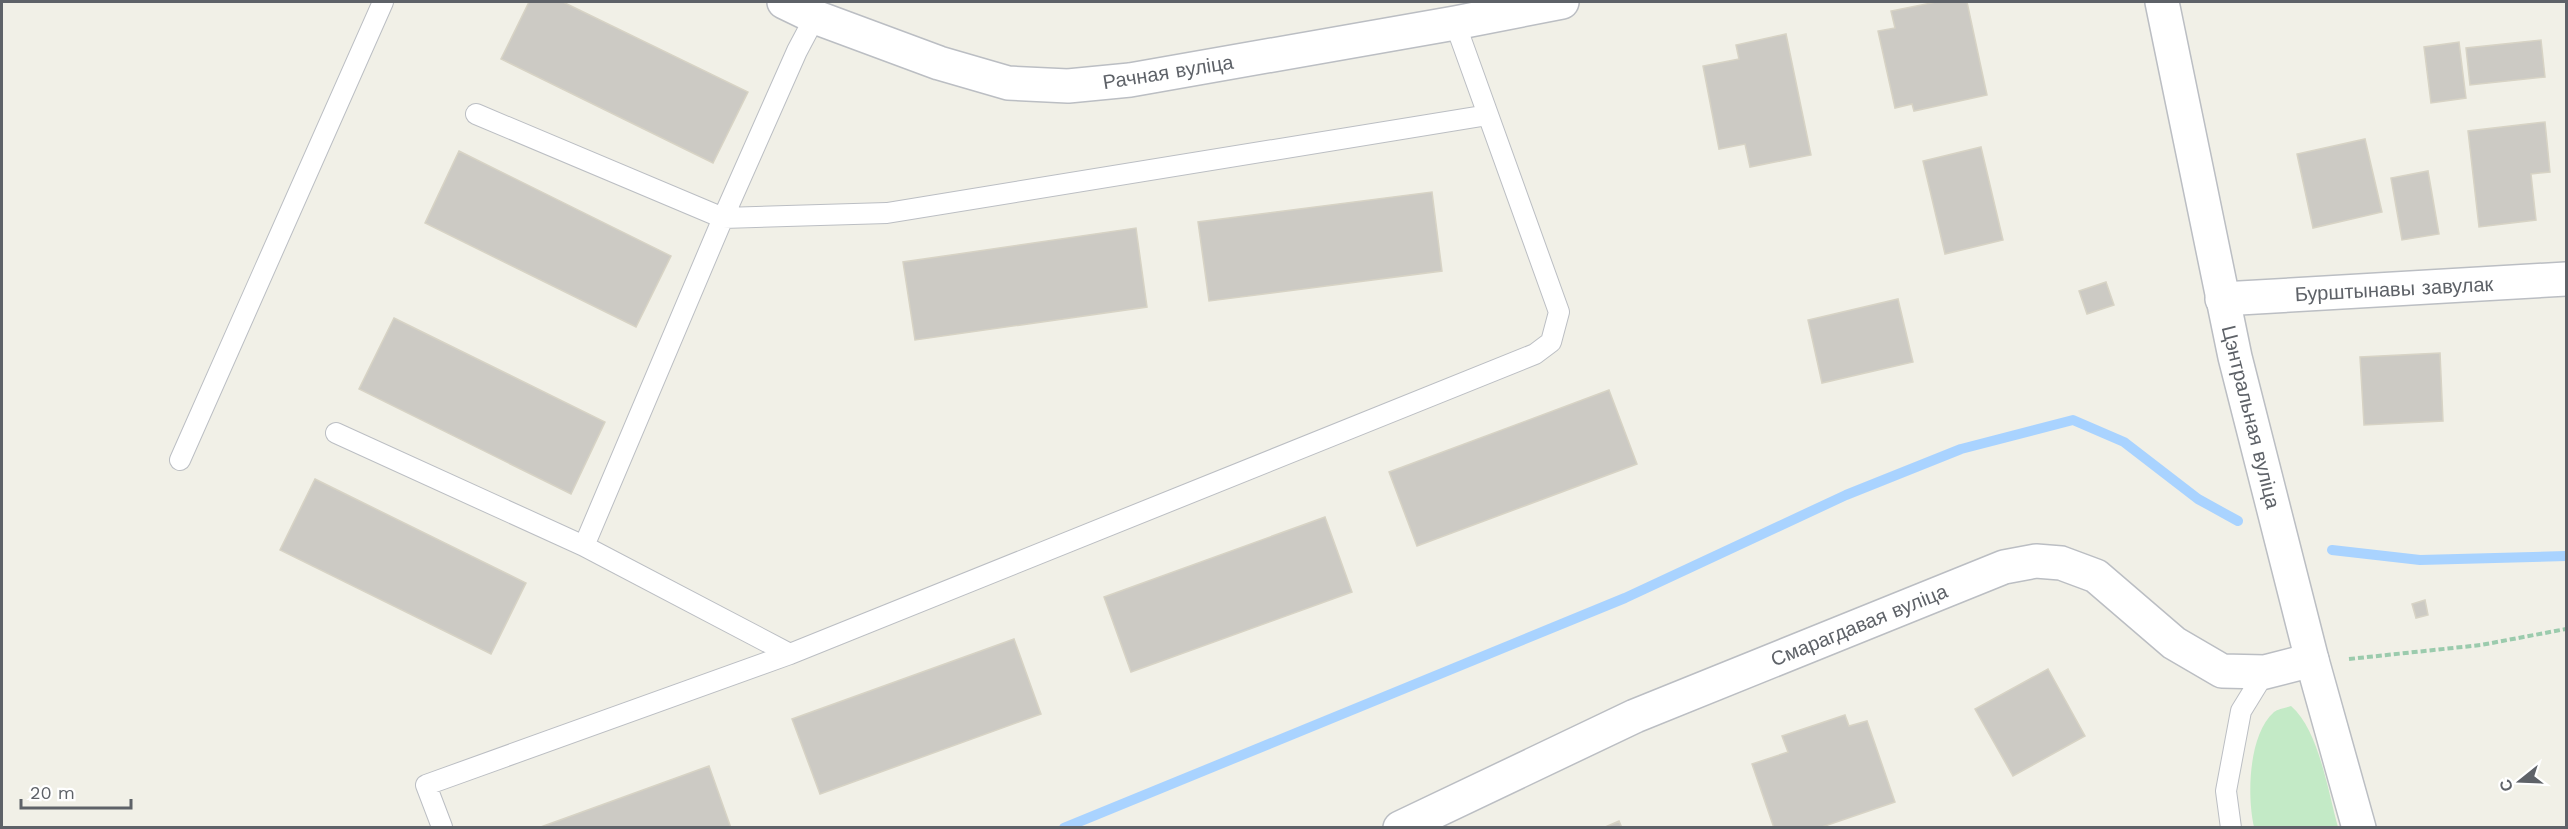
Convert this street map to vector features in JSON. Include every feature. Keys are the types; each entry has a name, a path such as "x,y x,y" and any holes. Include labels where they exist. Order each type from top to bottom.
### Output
{"street":[{"name":"Рачная вуліца","path":"784,2 815,17 939,63 998,80 1068,86 1130,80 1562,2"},
{"name":"Цэнтральная вуліца","path":"2162,2 2222,299 2312,660 2359,828"},
{"name":"Бурштынавы завулак","path":"2222,299 2566,279"},
{"name":"Смарагдавая вуліца","path":"1400,828 1635,716 1994,571 2036,561 2061,563 2096,576 2174,643 2222,671 2265,672 2312,660"}],"lane":[{"path":"180,460 383,2"},
{"path":"584,546 723,218 797,51 815,17"},
{"path":"442,827 426,785 790,654 1535,354 1551,342 1559,312 1455,23"},
{"path":"476,114 723,218 887,213 1488,115"},
{"path":"336,433 584,546 790,654"},
{"path":"2231,828 2226,791 2241,711 2265,672"}],"path":[{"path":"2312,660 2376,658 2481,645 2566,629"}],"green space":[{"path":"2291,706 2301,717 2316,746 2338,827 2254,827 2250,783 2254,751 2265,722 2274,712"}],"building":[{"path":"529,2 563,2 748,92 713,163 501,59"},
{"path":"1936,2 1967,2 1987,95 1914,111 1912,104 1895,108 1878,31 1895,28 1891,11"},
{"path":"1786,34 1811,155 1750,167 1745,144 1719,149 1703,66 1739,59 1736,45"},
{"path":"2541,40 2545,77 2470,85 2466,48"},
{"path":"2459,42 2466,98 2431,103 2424,47"},
{"path":"2545,122 2550,172 2531,174 2536,220 2479,227 2468,131"},
{"path":"2365,139 2382,212 2313,228 2297,154"},
{"path":"1981,147 2003,240 1945,254 1923,161"},
{"path":"459,151 671,256 636,327 425,223"},
{"path":"2428,171 2439,234 2402,240 2391,178"},
{"path":"1432,192 1442,271 1209,301 1198,222"},
{"path":"1136,228 1147,307 915,340 903,262"},
{"path":"2106,282 2114,305 2087,314 2079,291"},
{"path":"1898,299 1913,362 1822,383 1808,320"},
{"path":"394,318 605,422 571,494 359,389"},
{"path":"2440,353 2443,421 2364,425 2360,357"},
{"path":"1609,390 1637,464 1417,546 1389,472"},
{"path":"315,479 526,583 491,654 280,550"},
{"path":"1325,517 1352,592 1131,672 1104,597"},
{"path":"2425,600 2428,615 2416,618 2412,604"},
{"path":"1014,639 1041,714 820,794 792,719"},
{"path":"2048,669 2085,736 2013,776 1975,709"},
{"path":"1845,715 1849,726 1867,721 1895,802 1819,828 1774,828 1752,764 1788,752 1782,736"},
{"path":"709,766 731,828 538,828"},
{"path":"1619,821 1622,828 1603,828"}],"waterway":[{"path":"1064,828 1625,598 1846,495 1961,449 2073,420 2124,442 2198,499 2238,521"},
{"path":"2332,550 2420,560 2566,556"}]}
